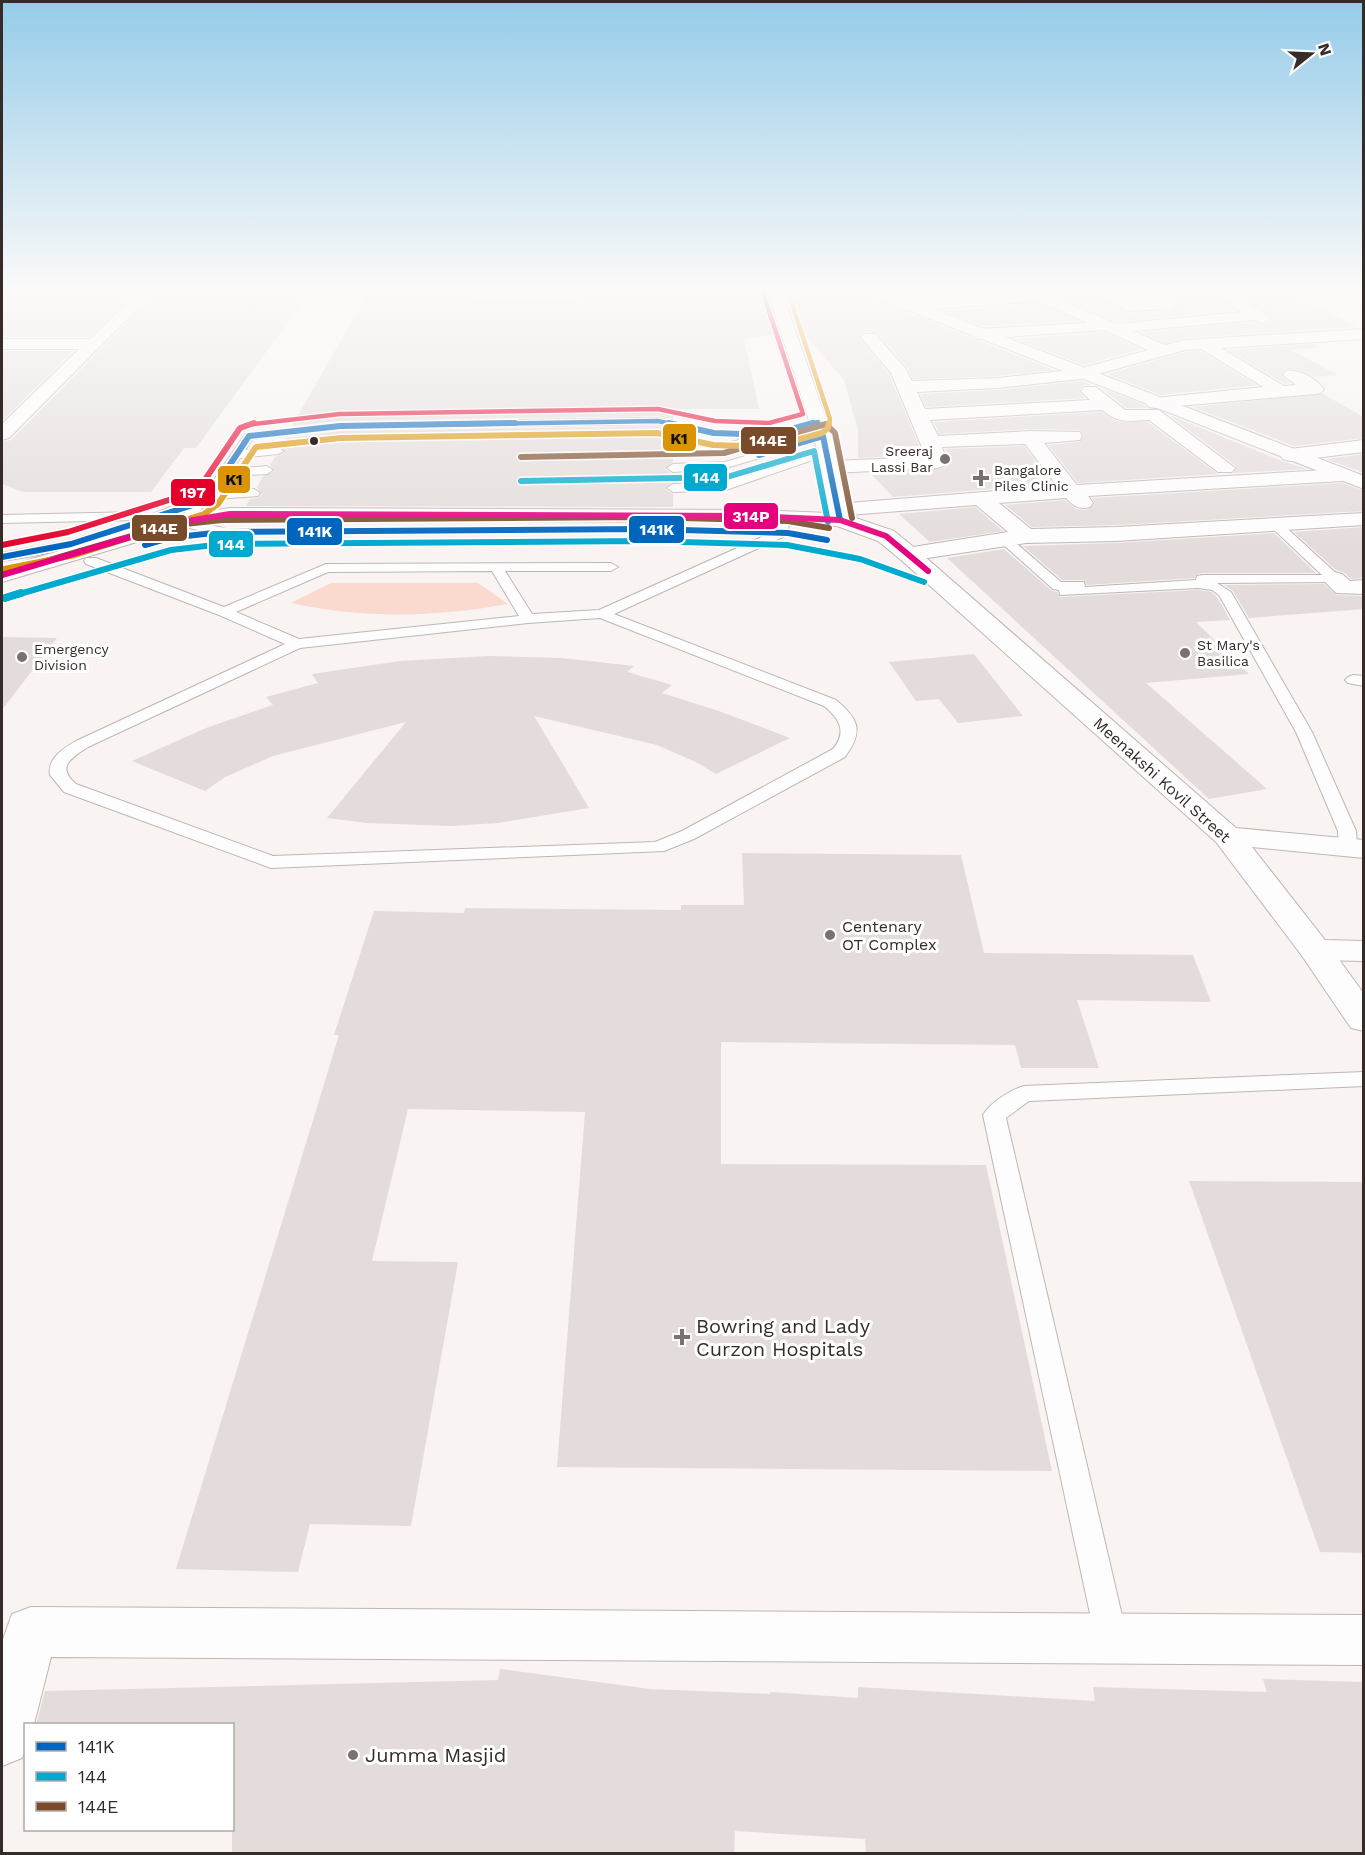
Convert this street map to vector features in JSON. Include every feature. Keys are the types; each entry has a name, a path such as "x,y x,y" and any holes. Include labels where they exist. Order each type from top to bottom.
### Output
{"street":[{"path":"2,434 62,376"},
{"path":"802,376 824,444 838,515"},
{"path":"824,444 937,462 931,442 901,376"},
{"path":"906,387 998,383 1070,376"},
{"path":"1076,376 1121,416 1153,414 1225,468"},
{"path":"1077,376 1364,483"},
{"path":"1256,376 1281,391"},
{"path":"1155,403 1315,388 1293,376"},
{"path":"918,415 1107,404"},
{"path":"931,442 1073,436"},
{"path":"1030,437 1071,491 1116,534"},
{"path":"1290,455 1364,446"},
{"path":"2,586 169,538 222,532 783,526 838,515 981,499 1071,491 1342,475"},
{"path":"981,499 1026,536"},
{"path":"2,575 172,519 230,514 753,516 918,562 1003,539 1026,536 1116,534 1364,519"},
{"name":"Meenakshi Kovil Street","path":"838,515 886,536 918,562 1227,836 1315,950 1364,1020"},
{"path":"1334,579 1344,588 1364,587"},
{"path":"1227,836 1356,848"},
{"path":"1315,950 1364,951"},
{"path":"2,1738 32,1632 1364,1640"}],"lane":[{"path":"2,557 71,544 172,519 209,496 249,435 340,426 658,421 714,433 770,435 824,444"},
{"path":"673,451 717,449 770,435"},
{"path":"673,468 726,465 824,444"},
{"path":"674,488 726,486 824,444"},
{"path":"238,455 278,451"},
{"path":"224,473 267,470"},
{"path":"172,519 209,496 254,493"},
{"path":"2,519 172,519 222,532"},
{"path":"1274,524 1334,579"},
{"path":"602,614 830,703 848,720 850,737 846,745 839,753 799,775 688,835 658,847 271,862 70,788 61,781 57,773 63,757 82,744 297,644 528,619 602,614 783,526"},
{"path":"1003,539 1058,586 1224,578 1334,579"},
{"path":"92,561 224,612 297,644"},
{"path":"496,567 528,619"},
{"path":"224,612 326,568 611,567"},
{"path":"1065,592 1197,584 1216,587 1224,592 1304,732 1356,848"},
{"path":"1111,1637 994,1114 1024,1094 1364,1079"}],"shaded area":[{"path":"331,583 478,583 508,604 426,614 372,614 291,603"}],"building":[{"path":"2,376 48,376 2,421"},
{"path":"75,376 249,376 196,448 184,448 151,492 23,492 2,484 2,442 11,440"},
{"path":"321,376 752,376 759,409 673,409 673,419 658,416 340,421 292,426"},
{"path":"840,376 890,376 923,455 858,458 858,430 844,380"},
{"path":"911,376 1002,376 998,376 913,379"},
{"path":"1111,376 1240,376 1256,385 1161,395"},
{"path":"1271,376 1282,376 1290,383 1285,384"},
{"path":"1081,381 1092,385 1084,385 1079,390 1085,398 926,407 920,394 998,390"},
{"path":"1101,388 1145,405 1147,408 1126,408"},
{"path":"1323,394 1364,417 1364,438 1294,446 1192,407"},
{"path":"1101,412 1119,422 1148,422 1218,474 1078,483 1048,445 1080,442 1084,435 1080,430 1030,429 939,434 934,422"},
{"path":"1169,415 1307,469 1234,473 1236,466"},
{"path":"658,426 673,429 673,447 667,449 667,454 673,456 673,462 665,469 673,474 673,482 665,489 673,494 673,507 246,506 250,499 258,498 262,494 257,488 263,476 275,471 270,465 275,457 286,452 280,447 286,438 340,431"},
{"path":"1024,446 1053,484 893,497 870,473 945,468 949,461 945,449"},
{"path":"1364,454 1364,473 1326,459"},
{"path":"1343,483 1364,491 1364,511 1116,525 1032,527 1005,505 1065,500 1076,509 1086,510 1095,504 1092,498"},
{"path":"975,507 1003,531 930,542 899,514"},
{"path":"1364,527 1364,578 1351,579 1343,572 1336,570 1294,532"},
{"path":"1274,533 1316,573 1202,573 1197,574 1194,578 1087,585 1084,580 1062,580 1023,546 1116,543"},
{"path":"1004,549 1052,591 1057,592 1060,597 1198,590 1211,592 1217,597 1230,620 1196,622 1249,674 1146,683 1267,789 1209,799 947,558"},
{"path":"1324,584 1336,595 1364,596 1364,609 1249,618 1233,591 1225,585"},
{"name":"Emergency Division","path":"2,637 57,638 2,710"},
{"path":"974,654 1023,716 958,723 939,699 916,701 889,662"},
{"path":"488,656 562,658 634,666 627,672 672,685 662,693 719,711 790,738 716,774 698,763 657,745 534,716 589,808 498,823 451,826 367,823 327,818 406,722 273,756 225,777 205,791 132,761 206,728 273,705 266,697 318,683 312,674 400,661"},
{"path":"742,853 961,855 984,953 1193,955 1211,1002 1077,1000 1099,1068 1021,1068 1015,1045 721,1042 721,1164 986,1165 1052,1471 557,1467 585,1112 408,1109 372,1261 458,1262 411,1526 310,1524 298,1572 176,1569 339,1035 334,1035 374,911 464,913 465,908 681,910 681,905 744,905"},
{"path":"1189,1181 1364,1182 1364,1553 1320,1552"},
{"path":"500,1669 650,1689 770,1694 770,1692 858,1698 858,1687 1095,1701 1093,1687 1267,1692 1263,1679 1364,1682 1364,1854 866,1854 865,1839 735,1831 734,1854 232,1854 234,1723 37,1723 45,1691 498,1680"}],"transit line":[{"name":"197","path":"2,545 68,532 194,492 200,487 240,428 247,424 340,414 658,409 715,421 769,423 803,414 790,376"},
{"name":"K1","path":"4,569 75,555 204,514 218,504 256,447 341,438 657,433 713,445 771,447 822,433 828,428 830,419 816,376"},
{"name":"141K","path":"2,557 71,544 199,503 209,496 249,436 340,426 658,421 714,433 770,435 818,422"},
{"name":"144E","path":"521,457 724,453 826,424 835,433 852,518"},
{"name":"141K","path":"759,455 823,436 840,520"},
{"name":"144","path":"521,481 727,477 814,451 828,522"},
{"name":"314P","path":"2,575 181,522 230,514 753,516 840,520 886,536 928,571"},
{"name":"144E","path":"2,574 166,526 222,520 645,517 788,521 829,528"},
{"name":"141K","path":"145,545 169,538 222,532 645,529 788,533 827,540"},
{"name":"144","path":"5,598 171,550 223,544 645,541 787,545 860,559 924,582"}],"place":[{"name":"Sreeraj Lassi Bar","path":"945,459"},
{"name":"Bangalore Piles Clinic","path":"981,478"},
{"name":"St Mary's Basilica","path":"1185,653"},
{"name":"Emergency Division","path":"22,657"},
{"name":"Centenary OT Complex","path":"830,935"},
{"name":"Bowring and Lady Curzon Hospitals","path":"682,1337"},
{"name":"Jumma Masjid","path":"353,1755"}]}
